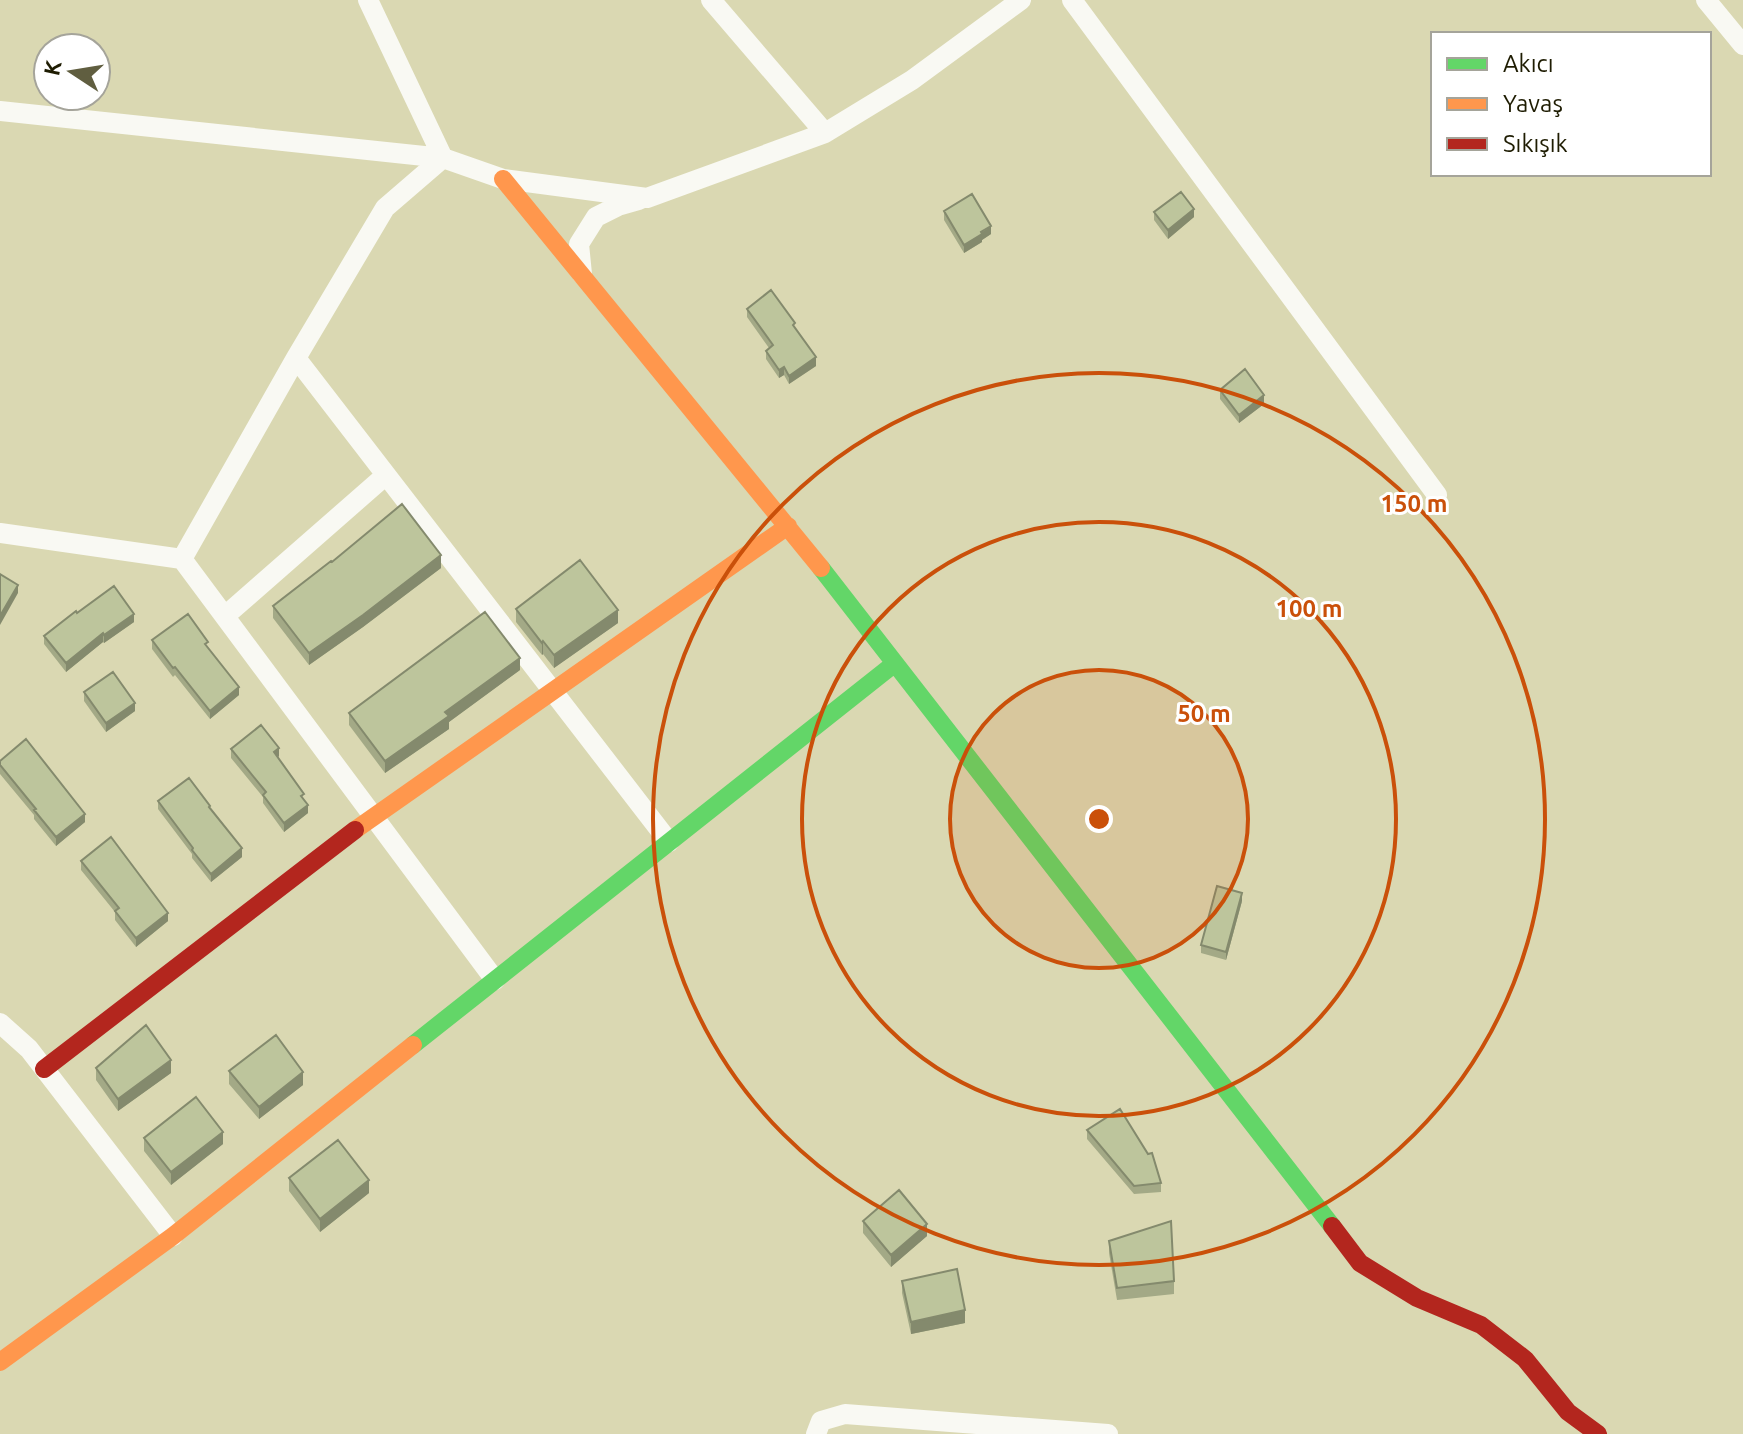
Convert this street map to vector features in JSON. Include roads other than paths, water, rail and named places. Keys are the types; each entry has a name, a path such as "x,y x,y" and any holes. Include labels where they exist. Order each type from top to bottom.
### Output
{"street":[{"path":"368,0 443,158"},
{"path":"711,0 825,133"},
{"path":"582,274 579,244 596,217 618,206 825,133 912,80 1021,0"},
{"path":"1072,0 1437,495"},
{"path":"1706,0 1743,45"},
{"path":"0,111 443,158 503,179 647,198"},
{"path":"182,559 385,208 443,158"},
{"path":"503,179 788,526 1360,1263 1417,1298 1481,1325 1525,1359 1568,1412 1597,1434"},
{"path":"296,358 669,842"},
{"path":"225,616 386,475"},
{"path":"44,1069 373,816 788,526"},
{"path":"0,533 182,559 495,980"},
{"path":"0,1360 173,1236 894,664"},
{"path":"0,1023 29,1049 173,1236"},
{"path":"816,1434 821,1421 845,1414 1108,1434"}]}
